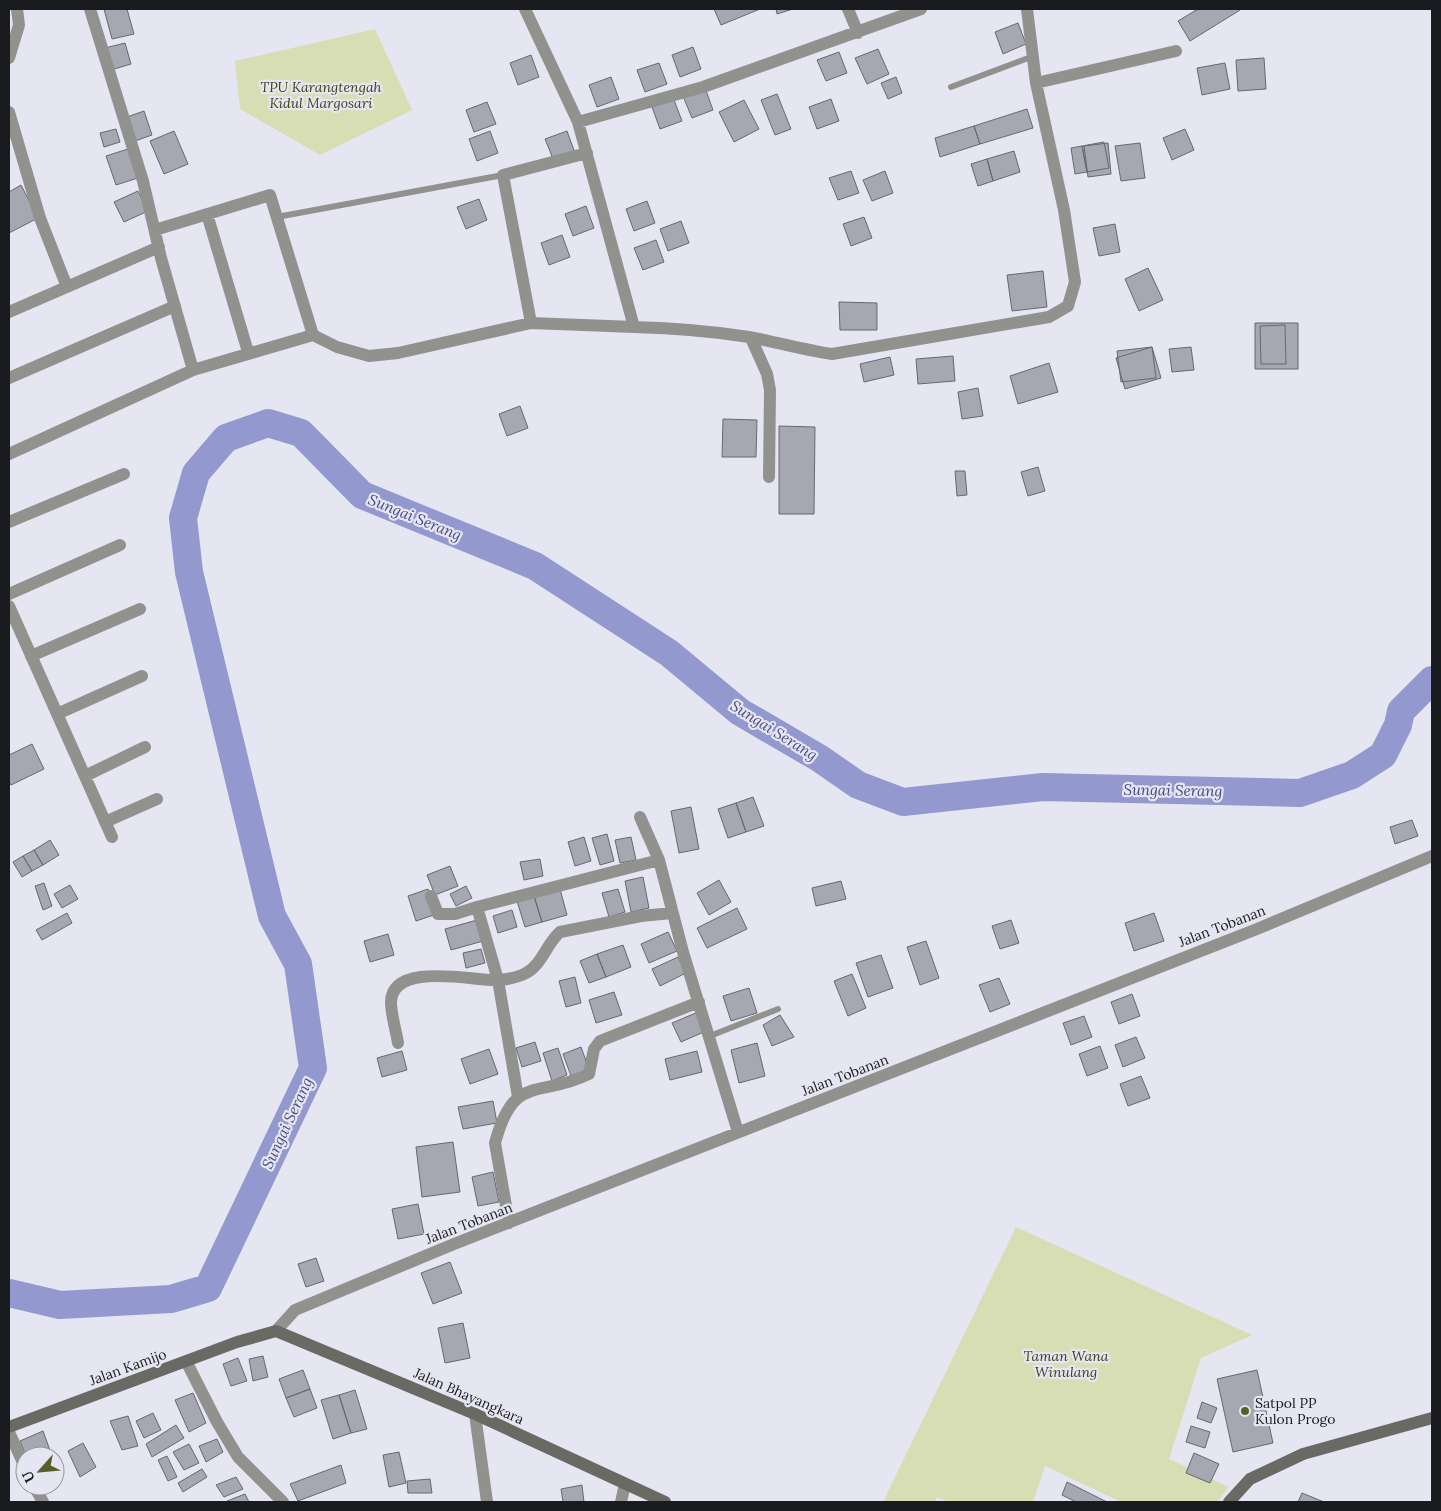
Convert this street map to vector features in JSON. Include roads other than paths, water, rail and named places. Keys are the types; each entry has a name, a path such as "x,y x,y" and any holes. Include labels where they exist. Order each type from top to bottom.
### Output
{"main road":[{"name":"Jalan Kamijo","path":"9,1427 257,1335 276,1331"},
{"name":"Jalan Bhayangkara","path":"276,1331 475,1414 666,1502"},
{"path":"1229,1502 1250,1479 1304,1454 1432,1418"}],"street":[{"path":"9,58 19,25 17,9"},
{"path":"90,9 143,181 174,306 193,370"},
{"path":"525,9 578,122 634,327"},
{"path":"848,9 858,33"},
{"path":"578,122 703,87 921,9"},
{"path":"9,454 193,370 248,352 313,335 351,352 369,356 384,355 531,323 671,328 751,338 798,349 832,354 1049,317 1068,306 1075,282 1064,210 1036,83 1027,9"},
{"path":"1036,83 1176,51"},
{"path":"9,112 40,218 66,287"},
{"path":"531,323 503,175 587,153"},
{"path":"156,230 269,195 313,335"},
{"path":"207,214 248,352"},
{"path":"9,312 159,247"},
{"path":"9,378 174,306"},
{"path":"751,338 767,374 770,390 769,476"},
{"path":"9,522 124,474"},
{"path":"9,594 120,545"},
{"path":"9,606 112,837"},
{"path":"31,656 140,609"},
{"path":"57,714 142,676"},
{"path":"85,776 145,747"},
{"path":"105,822 157,799"},
{"path":"640,817 659,860 672,912 738,1132"},
{"name":"Jalan Tobanan","path":"276,1331 295,1310 738,1132 1257,929 1432,856"},
{"path":"431,896 438,914 455,914 659,860"},
{"path":"477,907 498,980 518,1097"},
{"path":"398,1043 391,1001 394,990 401,984 418,977 432,975 498,980 512,978 533,969 560,932 641,916 672,912"},
{"path":"509,1223 496,1143 507,1111 518,1097 531,1091 590,1074 594,1049 600,1041 699,1002"},
{"path":"186,1362 217,1422 238,1457 284,1502"},
{"path":"475,1414 487,1502"},
{"path":"9,1432 15,1446"},
{"path":"621,1502 625,1484"}],"lane":[{"path":"951,87 1032,57"},
{"path":"277,217 503,175"},
{"path":"710,1036 778,1010"}],"waterway":[{"name":"Sungai Serang","path":"9,1293 60,1305 171,1299 208,1288 313,1068 298,964 272,916 189,572 183,518 196,473 226,438 268,423 301,433 362,495 535,566 669,653 740,712 819,758 858,785 903,802 1043,787 1300,793 1352,775 1383,755 1398,725 1401,711 1432,680"}],"place":[{"name":"Satpol PP Kulon Progo","path":"1245,1411"}],"park label":[{"name":"TPU Karangtengah Kidul Margosari","path":"321,95"},
{"name":"Taman Wana Winulang","path":"1066,1364"}]}
